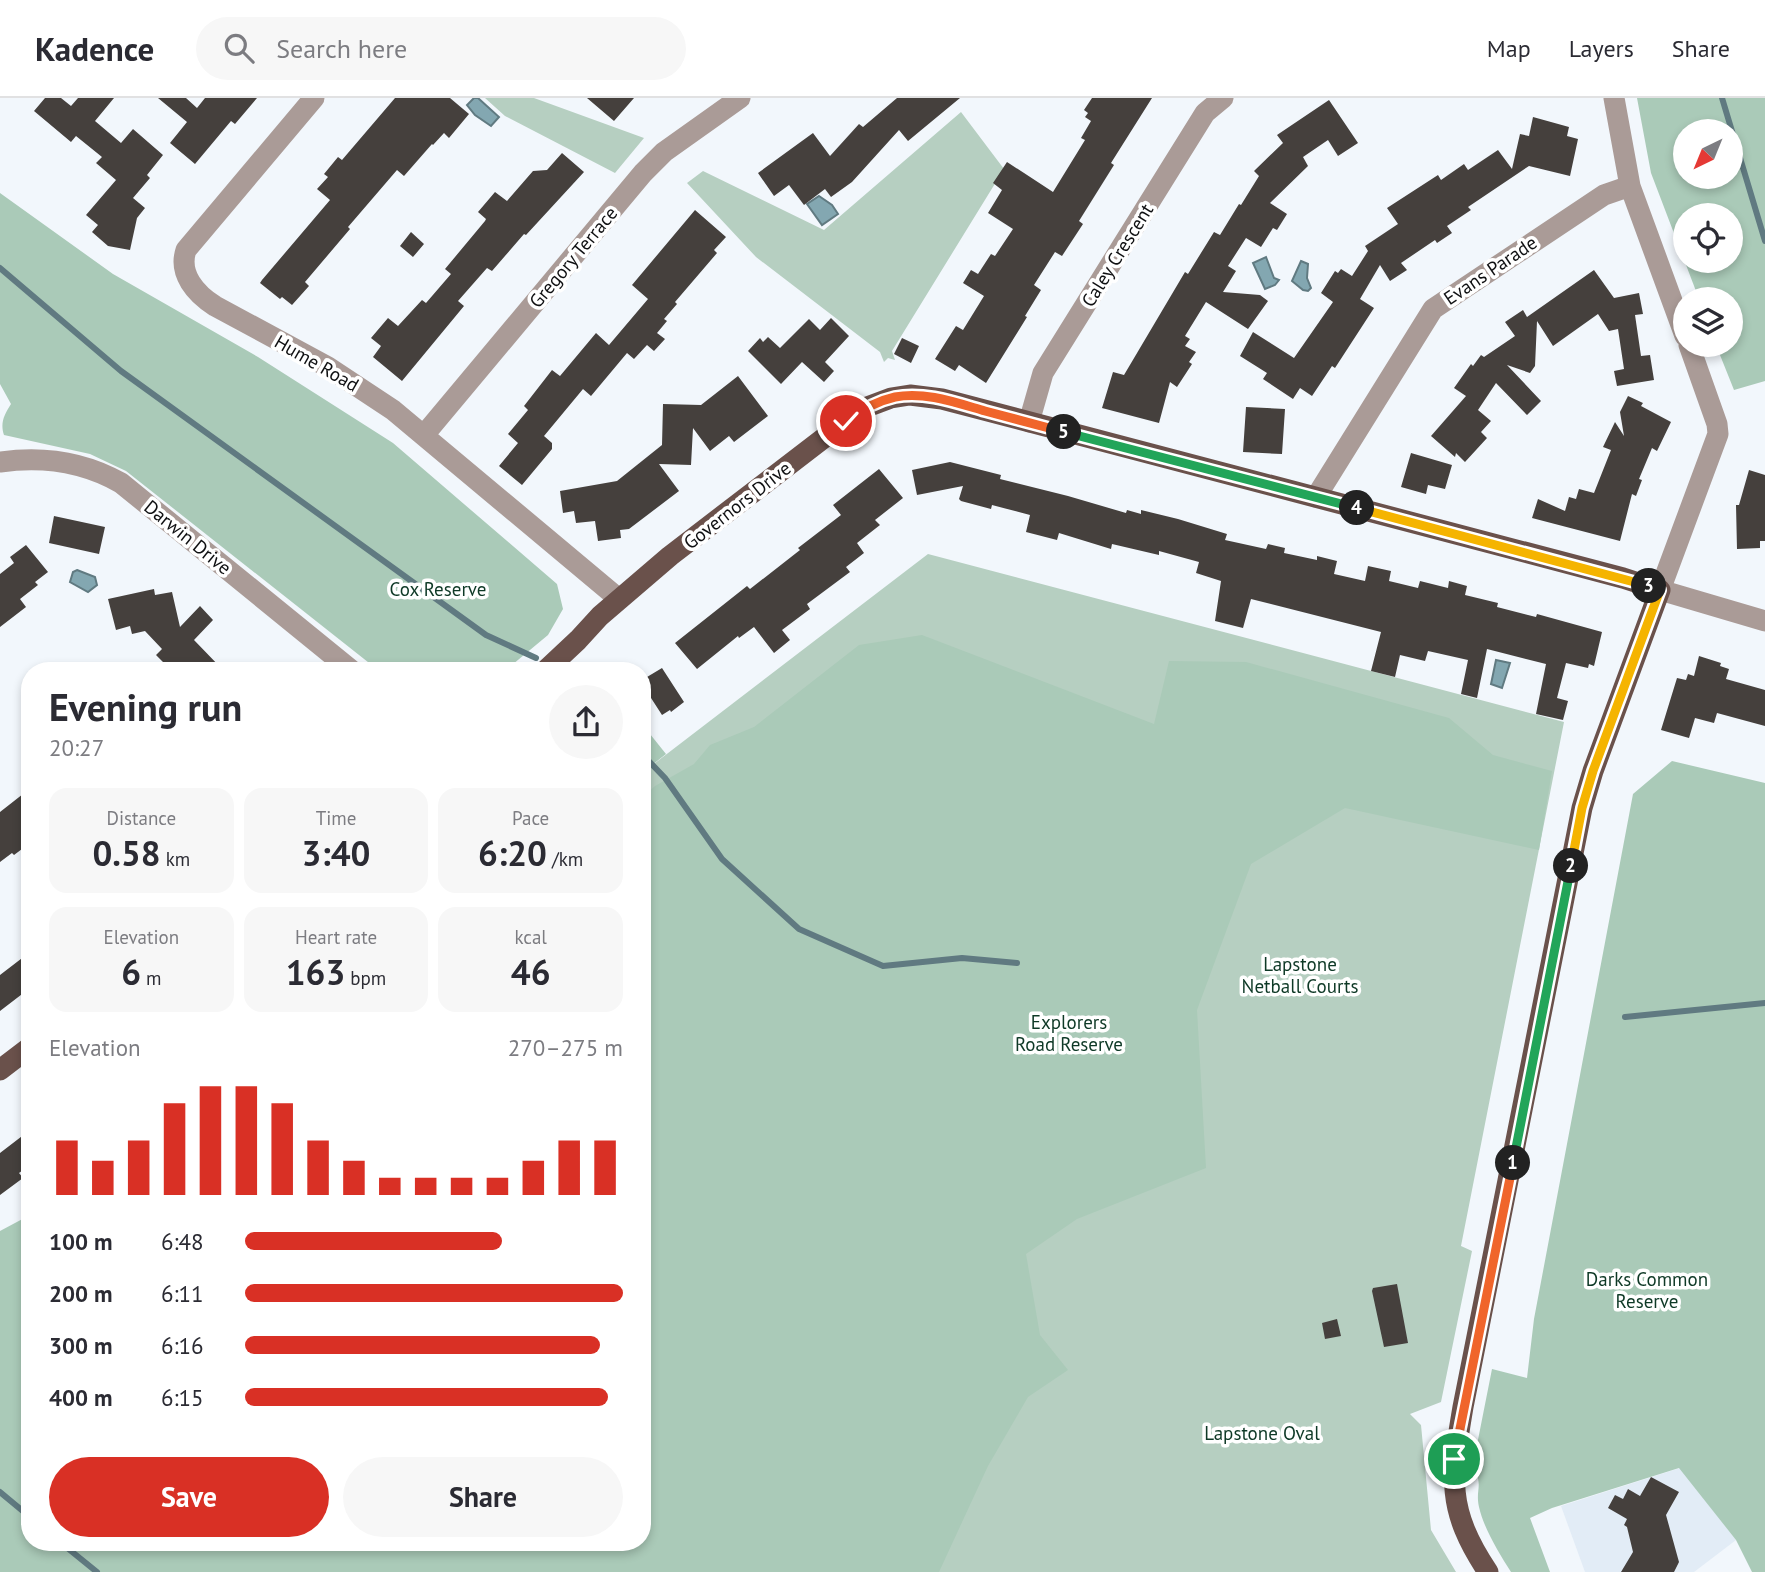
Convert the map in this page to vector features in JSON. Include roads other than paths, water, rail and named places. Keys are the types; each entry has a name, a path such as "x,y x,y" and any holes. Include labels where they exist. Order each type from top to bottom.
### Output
{"main road":[{"name":"Governors Drive","path":"554,662 619,599 670,556 846,421 873,404 897,396 925,396 1029,422 1660,590"},
{"path":"1488,1572 1462,1526 1457,1511 1454,1459 1463,1407 1582,808 1593,771 1660,590"},
{"path":"0,1070 21,1054"}],"street":[{"name":"Hume Road","path":"314,98 189,246 184,258 185,270 193,287 205,300 328,367 393,410 619,599"},
{"name":"Gregory Terrace","path":"424,435 643,173 664,152 740,98"},
{"name":"Caley Crescent","path":"1029,422 1043,373 1205,113 1223,98"},
{"path":"1614,98 1630,186 1673,303"},
{"name":"Evans Parade","path":"1315,497 1433,309 1604,194 1630,186"},
{"path":"1660,590 1718,434 1717,424 1693,357"},
{"name":"Darwin Drive","path":"0,462 65,462 121,483 341,662"},
{"name":"Governors Drive","path":"1660,590 1765,621"}],"water":[{"path":"474,98 478,98 499,117 491,126 475,115 467,105"},
{"path":"819,196 832,205 838,214 822,225 807,204"},
{"path":"1266,257 1274,278 1279,280 1265,289 1253,263"},
{"path":"1301,261 1308,264 1307,278 1311,288 1308,291 1292,281"},
{"path":"77,570 95,577 97,585 88,592 70,582 73,572"},
{"path":"1496,660 1510,663 1502,688 1491,684"}],"waterway":[{"path":"1722,98 1765,241"},
{"path":"0,268 121,371 486,635 536,658"},
{"path":"651,763 665,778 722,859 799,929 883,966 962,958 1017,963"},
{"path":"1625,1017 1765,1003"},
{"path":"0,1492 21,1510"},
{"path":"71,1551 97,1572"}],"park label":[{"name":"Cox Reserve","path":"438,589"},
{"name":"Lapstone Netball Courts","path":"1300,975"},
{"name":"Explorers Road Reserve","path":"1069,1033"},
{"name":"Darks Common Reserve","path":"1647,1290"},
{"name":"Lapstone Oval","path":"1262,1433"}]}
